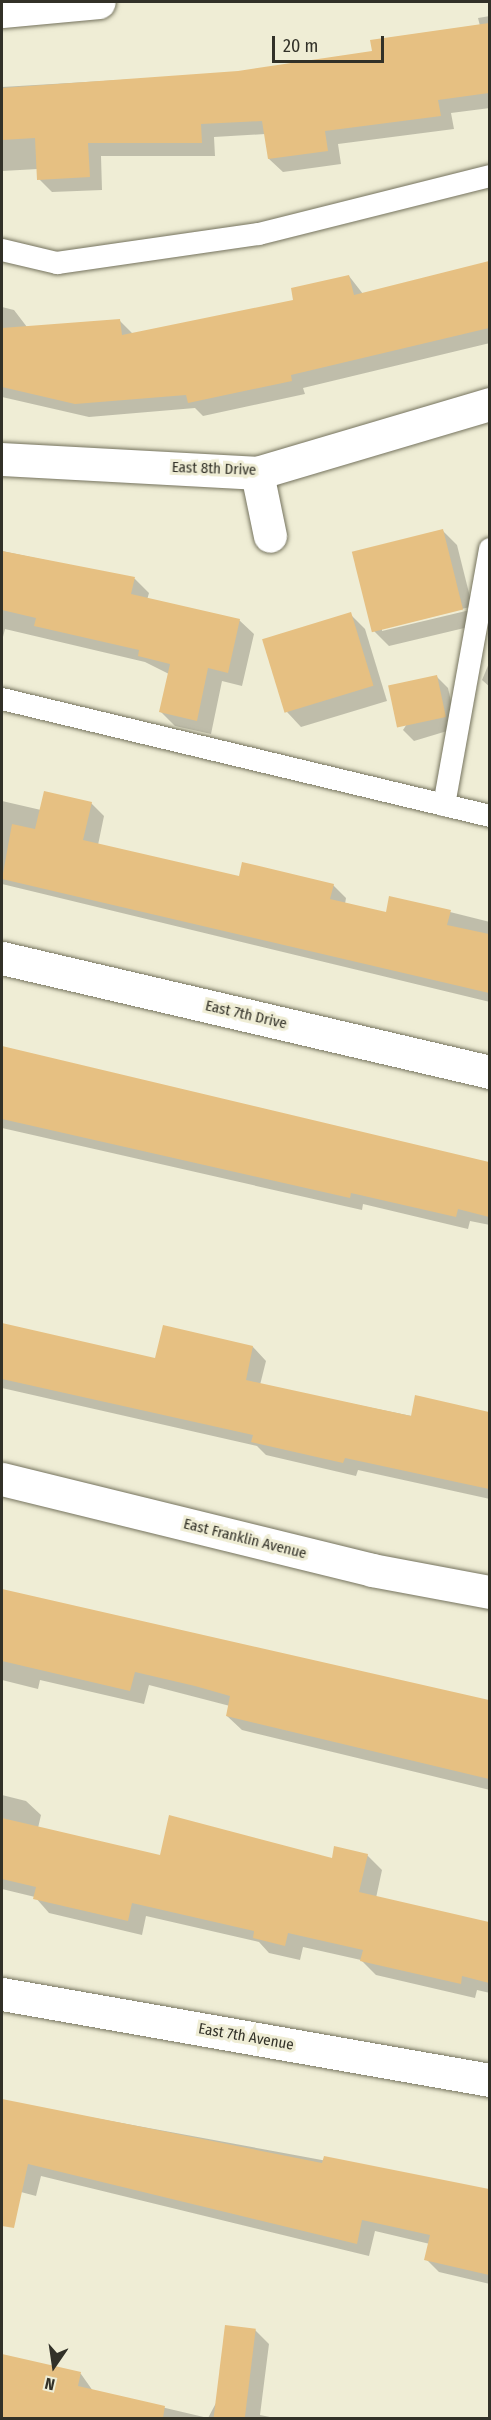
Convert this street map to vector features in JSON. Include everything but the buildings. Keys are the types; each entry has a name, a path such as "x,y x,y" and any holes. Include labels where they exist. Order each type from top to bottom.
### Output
{"street":[{"path":"2,11 99,2"},
{"name":"East 8th Drive","path":"2,459 257,473 489,404"},
{"path":"257,473 270,536"},
{"name":"East 7th Drive","path":"2,958 489,1072"},
{"name":"East Franklin Avenue","path":"2,1479 372,1570 489,1592"},
{"name":"East 7th Avenue","path":"2,1994 489,2080"}],"lane":[{"path":"2,250 57,263 259,234 489,176"},
{"path":"444,805 489,549"},
{"path":"2,699 489,816"}]}
